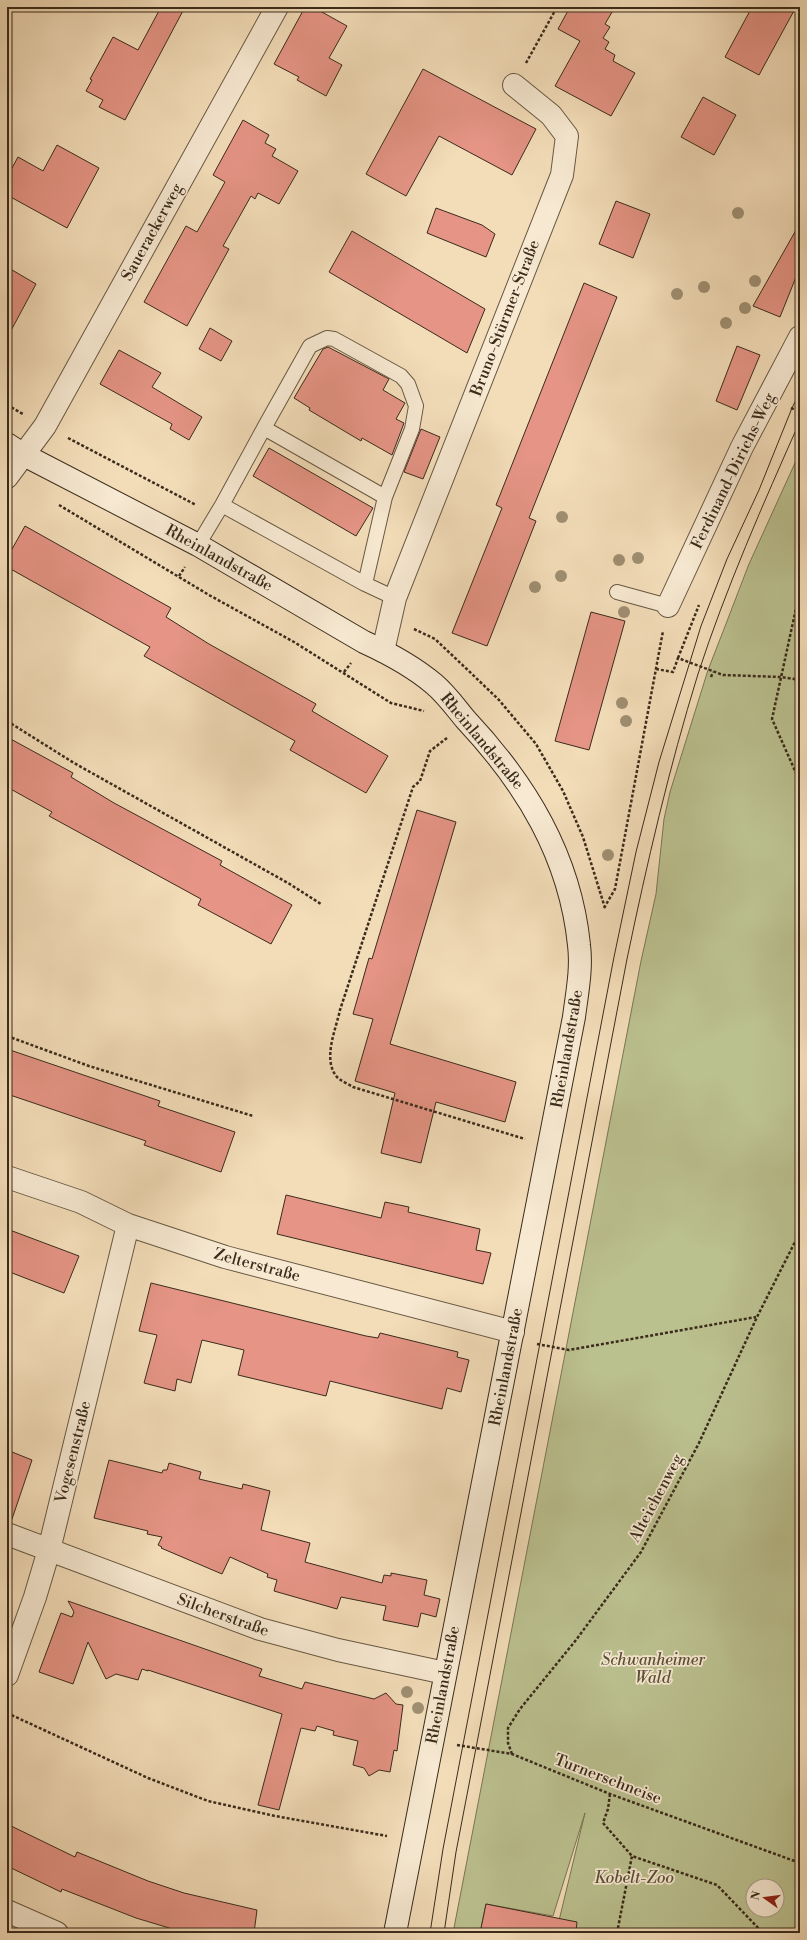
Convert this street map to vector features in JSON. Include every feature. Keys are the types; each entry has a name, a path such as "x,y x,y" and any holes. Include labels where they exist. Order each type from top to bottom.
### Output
{"street":[{"name":"Sauerackerweg","path":"7,477 16,449 44,426 277,7"},
{"name":"Bruno-Stürmer-Straße","path":"383,651 395,598 562,175 567,136 551,115 514,85"},
{"name":"Ferdinand-Dirichs-Weg","path":"668,606 742,447 800,337"},
{"name":"Rheinlandstraße","path":"16,449 198,545 364,642 383,651 434,684 498,756 529,798 550,837 565,878 580,946 580,976 574,1017 395,1933"},
{"name":"Zelterstraße","path":"7,1177 81,1202 128,1225 225,1257 513,1332"},
{"name":"Vogesenstraße","path":"7,1675 49,1550 128,1225"},
{"name":"Silcherstraße","path":"7,1534 260,1629 338,1650 445,1673"},
{"path":"7,1911 58,1933"}],"lane":[{"path":"198,545 222,505 310,346 327,338 334,339 401,376 408,384 416,406 412,429 385,497 365,584"},
{"path":"264,428 385,497"},
{"path":"222,505 365,584 395,598"},
{"path":"617,592 668,606"}],"path":[{"path":"514,85 556,7"},
{"path":"56,503 209,595 294,642 391,703 428,712"},
{"path":"800,590 772,719 800,782"},
{"path":"574,917 605,908 615,889 668,606"},
{"path":"656,669 673,672 690,630"},
{"path":"678,658 723,675 781,676 800,680"},
{"path":"711,677 713,672"},
{"path":"7,722 74,763 288,883 321,904"},
{"path":"468,722 430,751 420,781 413,787 340,1010 331,1047 331,1064 337,1077 353,1087 548,1146"},
{"path":"7,1036 89,1066 253,1116"},
{"name":"Alteichenweg","path":"512,1754 508,1743 508,1728 520,1709 576,1640 641,1552 699,1443 757,1317 800,1232"},
{"path":"535,1344 569,1350 757,1317"},
{"path":"7,1713 148,1778 208,1800 275,1816 413,1841"},
{"name":"Turnerschneise","path":"454,1744 512,1754 610,1794 800,1863"},
{"path":"610,1794 608,1809 603,1823 632,1856 717,1885 763,1933"},
{"path":"618,1933 632,1856"}],"green space":[{"name":"Schwanheimer Wald","path":"800,452 800,1933 556,1933 585,1813 553,1916 486,1904 480,1933 453,1933 641,961 656,894 664,819 670,792 708,670 749,564"}],"building":[{"path":"161,7 185,7 125,120 99,107 103,100 86,91 92,80 90,79 113,37 138,50"},
{"path":"305,7 313,7 347,26 329,58 342,65 326,96 297,80 299,77 274,64"},
{"path":"570,7 615,7 605,24 610,27 603,38 609,42 605,49 615,55 613,61 635,73 611,116 555,86 580,41 558,29"},
{"path":"752,7 796,7 759,75 725,57"},
{"path":"423,69 536,129 512,175 439,136 406,196 366,174"},
{"path":"703,97 736,115 714,155 681,137"},
{"path":"243,120 269,135 265,143 276,149 272,156 298,171 279,204 258,193 255,199 251,196 223,246 229,249 187,326 144,302 186,226 197,232 225,182 213,175"},
{"path":"57,145 99,168 67,228 7,195 7,177 18,157 43,171"},
{"path":"616,201 650,214 633,258 599,244"},
{"path":"436,208 482,225 495,234 486,257 427,233"},
{"path":"800,223 800,267 780,317 753,306"},
{"path":"352,231 485,309 467,353 329,272"},
{"path":"7,267 36,284 7,338"},
{"path":"584,283 617,297 529,518 536,521 487,646 452,633 502,508 496,505"},
{"path":"210,328 232,341 221,361 199,349"},
{"path":"737,346 760,355 737,410 716,401"},
{"path":"328,347 389,379 383,390 405,403 396,419 404,423 392,455 362,438 361,441 309,410 310,408 294,398 323,349"},
{"path":"119,350 161,373 152,387 202,417 189,440 170,429 172,424 100,384"},
{"path":"421,429 440,437 423,479 404,472"},
{"path":"269,448 373,508 356,536 253,476"},
{"path":"25,526 171,608 166,617 209,644 316,704 312,711 388,756 366,793 290,750 295,741 144,656 150,647 7,567 7,558"},
{"path":"591,612 625,621 589,750 555,741"},
{"path":"7,737 73,773 71,777 114,803 222,861 220,865 292,905 271,944 198,905 201,899 49,816 52,812 7,787"},
{"path":"417,810 456,822 390,1044 516,1082 505,1122 436,1102 421,1163 381,1153 395,1093 355,1081 373,1019 353,1014 369,958 372,959"},
{"path":"7,1049 160,1101 158,1106 235,1132 221,1172 144,1145 146,1141 7,1094"},
{"path":"286,1195 381,1218 385,1202 409,1207 408,1212 480,1229 476,1250 491,1253 483,1284 277,1234"},
{"path":"7,1229 79,1256 64,1293 7,1271"},
{"path":"151,1283 366,1336 378,1338 380,1333 458,1352 457,1357 469,1360 461,1392 447,1388 442,1409 330,1381 326,1396 238,1375 244,1350 202,1340 191,1383 177,1379 175,1391 144,1383 157,1335 139,1331"},
{"path":"7,1450 32,1460 11,1522 7,1522"},
{"path":"109,1460 162,1473 163,1470 167,1470 169,1463 201,1472 199,1479 242,1489 243,1484 270,1491 261,1530 310,1543 305,1562 382,1583 384,1575 391,1576 391,1573 427,1580 424,1595 440,1599 436,1617 421,1613 418,1627 383,1620 386,1606 341,1597 337,1609 274,1591 277,1580 267,1577 268,1574 230,1557 222,1574 161,1548 162,1547 158,1545 162,1537 147,1534 148,1531 94,1518"},
{"path":"68,1601 262,1669 259,1676 302,1689 305,1682 374,1699 386,1693 396,1704 403,1705 397,1751 394,1750 390,1772 379,1770 369,1776 364,1768 353,1765 358,1741 333,1735 334,1731 317,1726 315,1731 301,1728 279,1810 258,1805 282,1714 148,1670 142,1669 138,1680 116,1674 106,1679 88,1642 73,1684 39,1672 61,1613 72,1617 74,1612"},
{"path":"7,1824 75,1857 77,1852 148,1881 184,1893 257,1910 254,1933 186,1933 136,1918 62,1889 61,1892 7,1866"},
{"path":"486,1904 577,1922 576,1933 480,1933"}],"tram line":[{"path":"430,1933 443,1849 614,957 636,852 659,762 701,626 727,559 759,490 792,408 800,392"},
{"path":"444,1933 456,1852 627,959 651,851 677,745 709,642 746,546 800,421"}],"park label":[{"name":"Kobelt-Zoo","path":"634,1878"}]}
